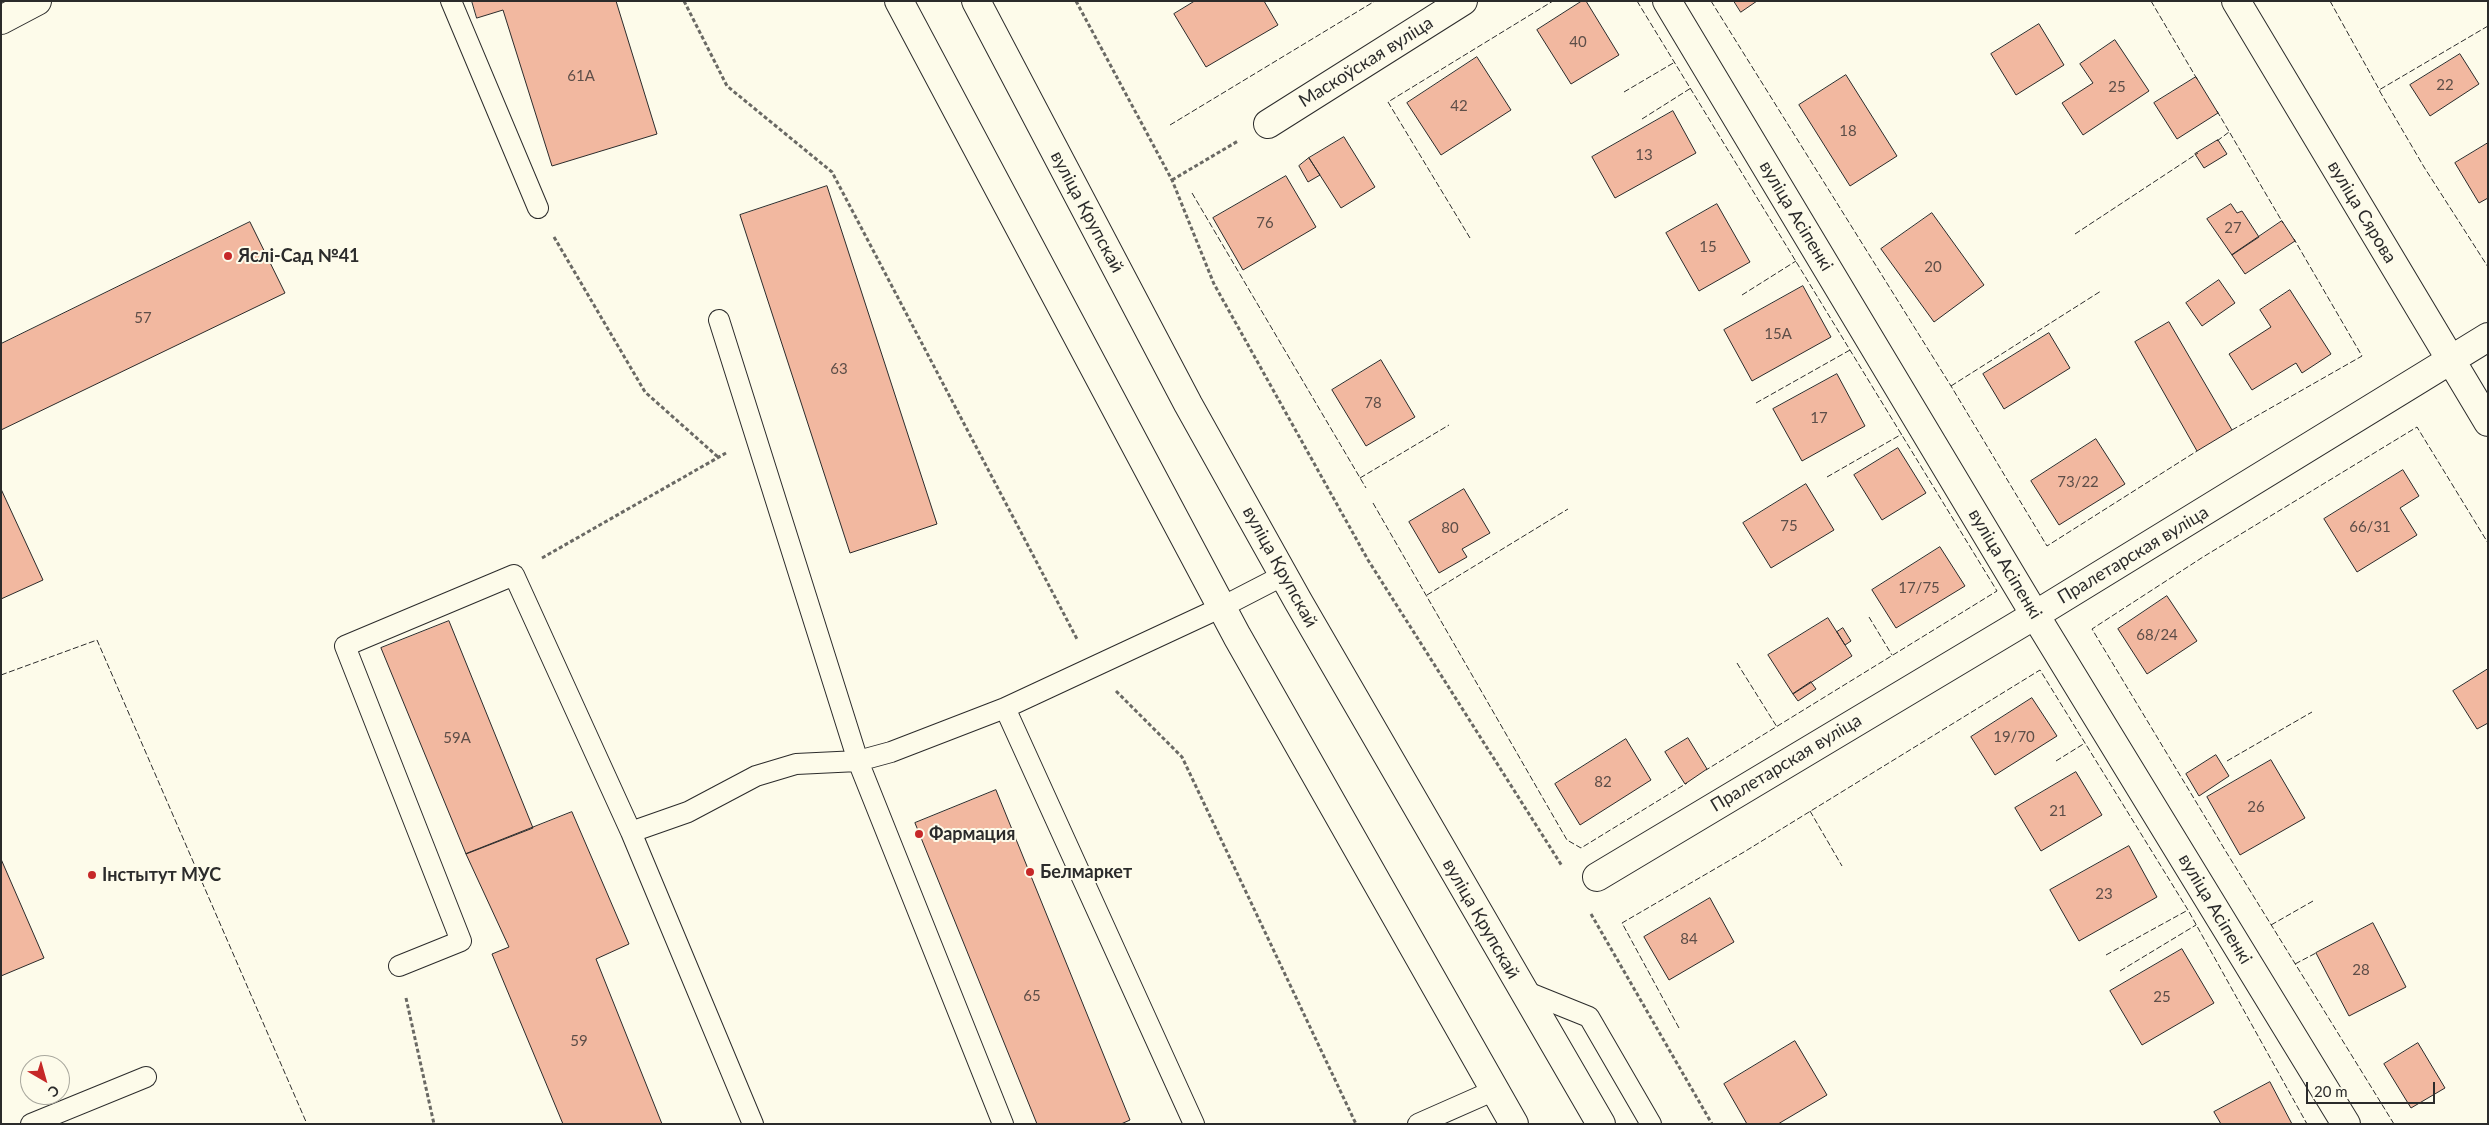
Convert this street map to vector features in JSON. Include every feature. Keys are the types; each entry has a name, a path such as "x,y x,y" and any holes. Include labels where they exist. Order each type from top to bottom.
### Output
{"street":[{"path":"1,20 37,1"},
{"path":"899,1 1222,607 1342,824 1514,1124"},
{"name":"вуліца Крупскай","path":"976,1 1188,404 1522,990 1601,1124"},
{"name":"Маскоўская вуліца","path":"1268,124 1463,1"},
{"name":"вуліца Асіпенкі","path":"1666,1 2035,614 2346,1124"},
{"name":"вуліца Сярова","path":"2236,1 2488,422"},
{"name":"Пралетарская вуліца","path":"1597,877 2035,614 2488,337"}],"lane":[{"path":"451,1 538,208"},
{"path":"719,320 858,761 1003,1124"},
{"path":"399,966 461,940 344,646 514,575 631,832 753,1124"},
{"path":"631,832 688,812 756,776 796,764 858,761 890,752 1005,708 1222,607 1284,575"},
{"path":"1005,708 1194,1124"},
{"path":"1522,990 1589,1017 1651,1124"},
{"path":"31,1124 146,1077"},
{"path":"1418,1124 1495,1090"}],"path":[{"path":"684,1 727,86 832,172 1092,668 1182,756 1356,1124"},
{"path":"1076,1 1172,180 1214,284 1368,560 1566,872"},
{"path":"1172,180 1268,124"},
{"path":"538,208 645,392 718,457"},
{"path":"514,575 718,457 756,440"},
{"path":"1586,906 1712,1124"},
{"path":"399,966 434,1124"}],"building":[{"path":"472,1 616,1 657,134 552,166 503,10 477,18"},
{"path":"1195,1 1264,1 1278,25 1206,67 1174,14"},
{"path":"1582,1 1586,1 1619,55 1571,84 1537,30"},
{"path":"1734,1 1757,1 1741,12"},
{"path":"2039,24 2064,65 2016,95 1991,54"},
{"path":"2115,40 2149,91 2083,135 2062,103 2093,83 2080,64"},
{"path":"2460,54 2479,84 2430,116 2410,85"},
{"path":"1477,57 1511,110 1441,155 1407,103"},
{"path":"1846,75 1897,156 1850,186 1799,105"},
{"path":"2196,77 2218,113 2177,139 2154,103"},
{"path":"1673,111 1696,153 1615,198 1592,157"},
{"path":"1344,137 1375,187 1341,208 1309,158"},
{"path":"2218,140 2227,154 2204,168 2195,154"},
{"path":"2488,143 2488,198 2479,203 2455,163"},
{"path":"1309,158 1320,175 1308,182 1299,166"},
{"path":"1286,176 1316,227 1243,270 1213,218"},
{"path":"827,186 937,524 850,553 740,215"},
{"path":"1717,204 1750,262 1699,291 1666,233"},
{"path":"2231,204 2237,213 2242,211 2259,237 2232,255 2207,219"},
{"path":"1932,213 1984,285 1934,322 1881,249"},
{"path":"2282,221 2295,241 2245,274 2232,255"},
{"path":"250,222 285,293 1,430 1,344"},
{"path":"2219,280 2235,303 2202,326 2186,303"},
{"path":"1803,286 1831,337 1752,381 1724,330"},
{"path":"2290,290 2331,354 2302,373 2296,363 2252,390 2229,354 2271,327 2260,310"},
{"path":"2169,322 2232,430 2197,451 2135,342"},
{"path":"2049,333 2070,368 2004,409 1983,374"},
{"path":"1381,360 1415,417 1366,446 1332,390"},
{"path":"1837,374 1865,426 1802,461 1773,409"},
{"path":"2096,439 2125,484 2059,525 2031,481"},
{"path":"1898,448 1926,493 1882,520 1854,475"},
{"path":"2403,470 2419,496 2400,508 2417,535 2357,572 2324,519"},
{"path":"1806,484 1834,530 1771,568 1743,523"},
{"path":"1,489 43,580 1,599"},
{"path":"1464,489 1490,533 1462,549 1467,557 1439,573 1409,522"},
{"path":"1940,547 1965,586 1896,628 1872,590"},
{"path":"2167,596 2197,641 2147,674 2118,629"},
{"path":"1828,618 1852,656 1793,694 1768,655"},
{"path":"449,621 533,828 466,854 381,648"},
{"path":"1843,628 1851,641 1845,645 1837,632"},
{"path":"2488,669 2488,723 2477,729 2453,691"},
{"path":"1811,682 1816,689 1798,701 1793,694"},
{"path":"2032,698 2057,736 1995,775 1971,737"},
{"path":"1688,738 1707,769 1685,784 1665,752"},
{"path":"1626,739 1651,780 1580,825 1555,784"},
{"path":"2216,755 2229,776 2199,796 2186,774"},
{"path":"2271,760 2305,818 2240,855 2207,797"},
{"path":"2076,772 2102,815 2041,851 2015,808"},
{"path":"996,790 1130,1120 1121,1124 1037,1124 915,823"},
{"path":"572,812 629,944 596,959 662,1124 563,1124 492,954 509,947 466,854"},
{"path":"2129,846 2157,897 2079,941 2050,890"},
{"path":"1,859 44,958 1,976"},
{"path":"1710,898 1734,942 1669,980 1644,937"},
{"path":"2373,923 2406,987 2349,1016 2316,953"},
{"path":"2182,949 2214,1003 2142,1045 2110,991"},
{"path":"1795,1041 1827,1095 1778,1124 1747,1124 1724,1084"},
{"path":"2418,1043 2445,1088 2411,1108 2384,1064"},
{"path":"2270,1082 2292,1124 2221,1124 2214,1112"}],"fence":[{"path":"1170,125 1375,1"},
{"path":"1470,238 1388,102 1553,1"},
{"path":"1637,1 1997,591 1706,770"},
{"path":"1711,1 1951,386 2047,546 2197,451"},
{"path":"2151,1 2197,79"},
{"path":"2330,1 2380,91"},
{"path":"2488,26 2379,90 2424,167 2488,267"},
{"path":"1624,92 1675,62"},
{"path":"1642,119 1691,88"},
{"path":"2217,111 2283,223"},
{"path":"2217,141 2229,132"},
{"path":"2075,234 2198,153"},
{"path":"1192,193 1366,488"},
{"path":"2232,430 2362,356 2294,239"},
{"path":"1742,295 1796,261"},
{"path":"1951,386 2101,291"},
{"path":"1756,403 1850,350"},
{"path":"1360,478 1449,425"},
{"path":"2394,1124 2225,850 2092,629 2203,557 2417,427 2488,543"},
{"path":"1827,477 1902,434"},
{"path":"1373,503 1567,840 1581,848 1687,783"},
{"path":"1427,595 1568,509"},
{"path":"1869,617 1892,655"},
{"path":"1,675 97,640 307,1124"},
{"path":"1737,663 1777,727"},
{"path":"1679,1028 1622,923 1744,852 2040,670 2188,910 2307,1124"},
{"path":"2227,761 2312,712"},
{"path":"2056,761 2085,743"},
{"path":"1810,811 1842,866"},
{"path":"2271,925 2313,901"},
{"path":"2106,955 2188,910"},
{"path":"2120,971 2196,925"},
{"path":"2295,964 2316,953"}],"place":[{"name":"Яслі-Сад №41","path":"228,256"},
{"name":"Фармация","path":"919,834"},
{"name":"Белмаркет","path":"1030,872"},
{"name":"Інстытут МУС","path":"92,875"}]}
